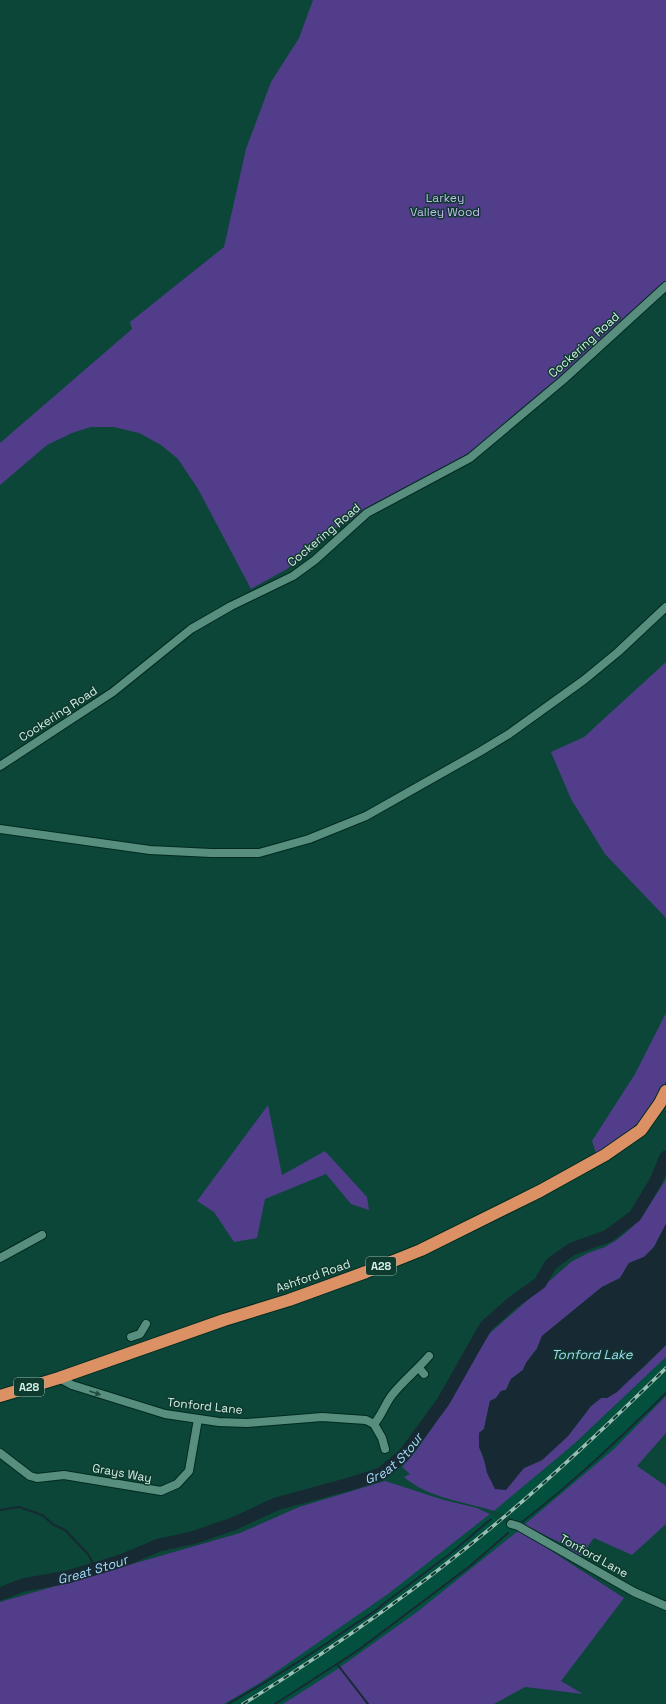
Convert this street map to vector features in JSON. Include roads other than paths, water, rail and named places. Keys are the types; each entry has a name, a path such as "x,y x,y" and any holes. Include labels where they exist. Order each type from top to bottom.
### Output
{"highway":[{"name":"Ashford Road","path":"0,1396 59,1378 224,1320 289,1300 421,1250 477,1224 581,1170 623,1144 640,1130 660,1103 666,1091"}],"street":[{"name":"Cockering Road","path":"0,766 113,692 191,629 232,606 294,576 315,560 367,514 470,458 563,380 666,286"},
{"path":"0,829 150,850 211,853 259,853 309,839 366,816 509,734 584,680 618,652 666,607"},
{"path":"0,1258 42,1235"},
{"path":"131,1337 140,1334 146,1324"},
{"path":"385,1449 382,1438 374,1424 392,1395 421,1371 429,1356"},
{"name":"Tonford Lane","path":"59,1378 72,1385 133,1405 165,1414 198,1419 219,1422 247,1423 307,1417 336,1417 366,1420 374,1424"},
{"name":"Grays Way","path":"0,1453 30,1476 37,1478 64,1475 139,1489 161,1491 178,1484 189,1471 198,1419"},
{"name":"Tonford Lane","path":"511,1524 518,1526 634,1592 666,1606"}],"water":[{"name":"Tonford Lake","path":"666,1224 666,1345 617,1392 607,1398 601,1398 591,1406 568,1436 542,1460 524,1468 506,1490 495,1489 487,1473 483,1455 479,1447 479,1433 484,1429 490,1401 496,1398 501,1391 506,1390 511,1379 523,1370 526,1363 537,1349 542,1336 602,1287 620,1278 629,1263 644,1257 654,1247"}],"waterway":[{"name":"Great Stour","path":"0,1594 23,1585 68,1577 121,1561 159,1545 192,1538 233,1524 276,1504 381,1474 404,1455 443,1402 486,1326 512,1303 540,1283 551,1264 572,1249 608,1236 635,1216 656,1181 666,1157"},
{"path":"522,1522 614,1443 666,1393"},
{"path":"0,1510 19,1507 42,1515 54,1525 65,1530 88,1554 96,1569"},
{"path":"228,1704 322,1647 376,1610 451,1553 491,1519"},
{"path":"275,1704 357,1651 470,1566 508,1533"},
{"path":"337,1664 368,1704"}],"railway":[{"path":"243,1704 311,1661 377,1615 473,1543 566,1463 666,1368"}],"park label":[{"name":"Larkey Valley Wood","path":"445,205"}]}
